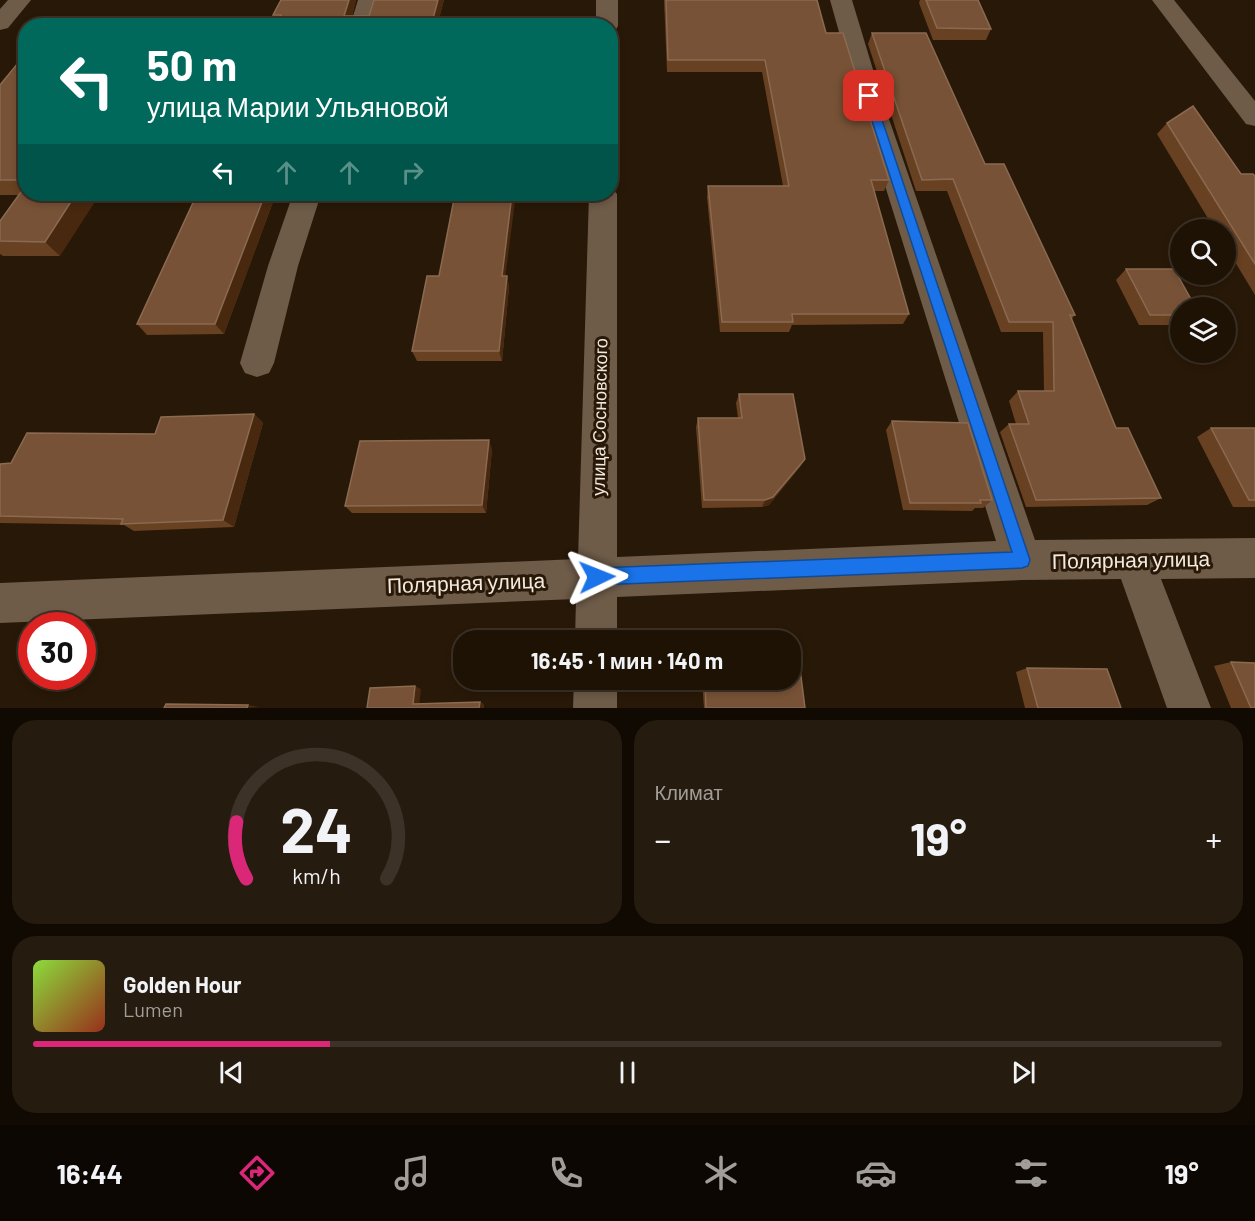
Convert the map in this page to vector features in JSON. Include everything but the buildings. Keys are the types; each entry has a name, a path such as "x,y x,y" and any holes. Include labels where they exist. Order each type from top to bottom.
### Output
{"street":[{"path":"0,23 20,0"},
{"path":"363,18 369,0"},
{"path":"607,0 607,18"},
{"path":"841,0 873,108 1022,560"},
{"path":"1163,0 1255,118"},
{"path":"257,363 283,266 305,201"},
{"name":"улица Сосновского","path":"596,630 603,201"},
{"path":"1133,558 1189,708"},
{"name":"Полярная улица","path":"0,603 1022,560 1255,558"},
{"path":"596,690 596,708"}],"route":[{"path":"597,577 1022,560 869,96"}]}
